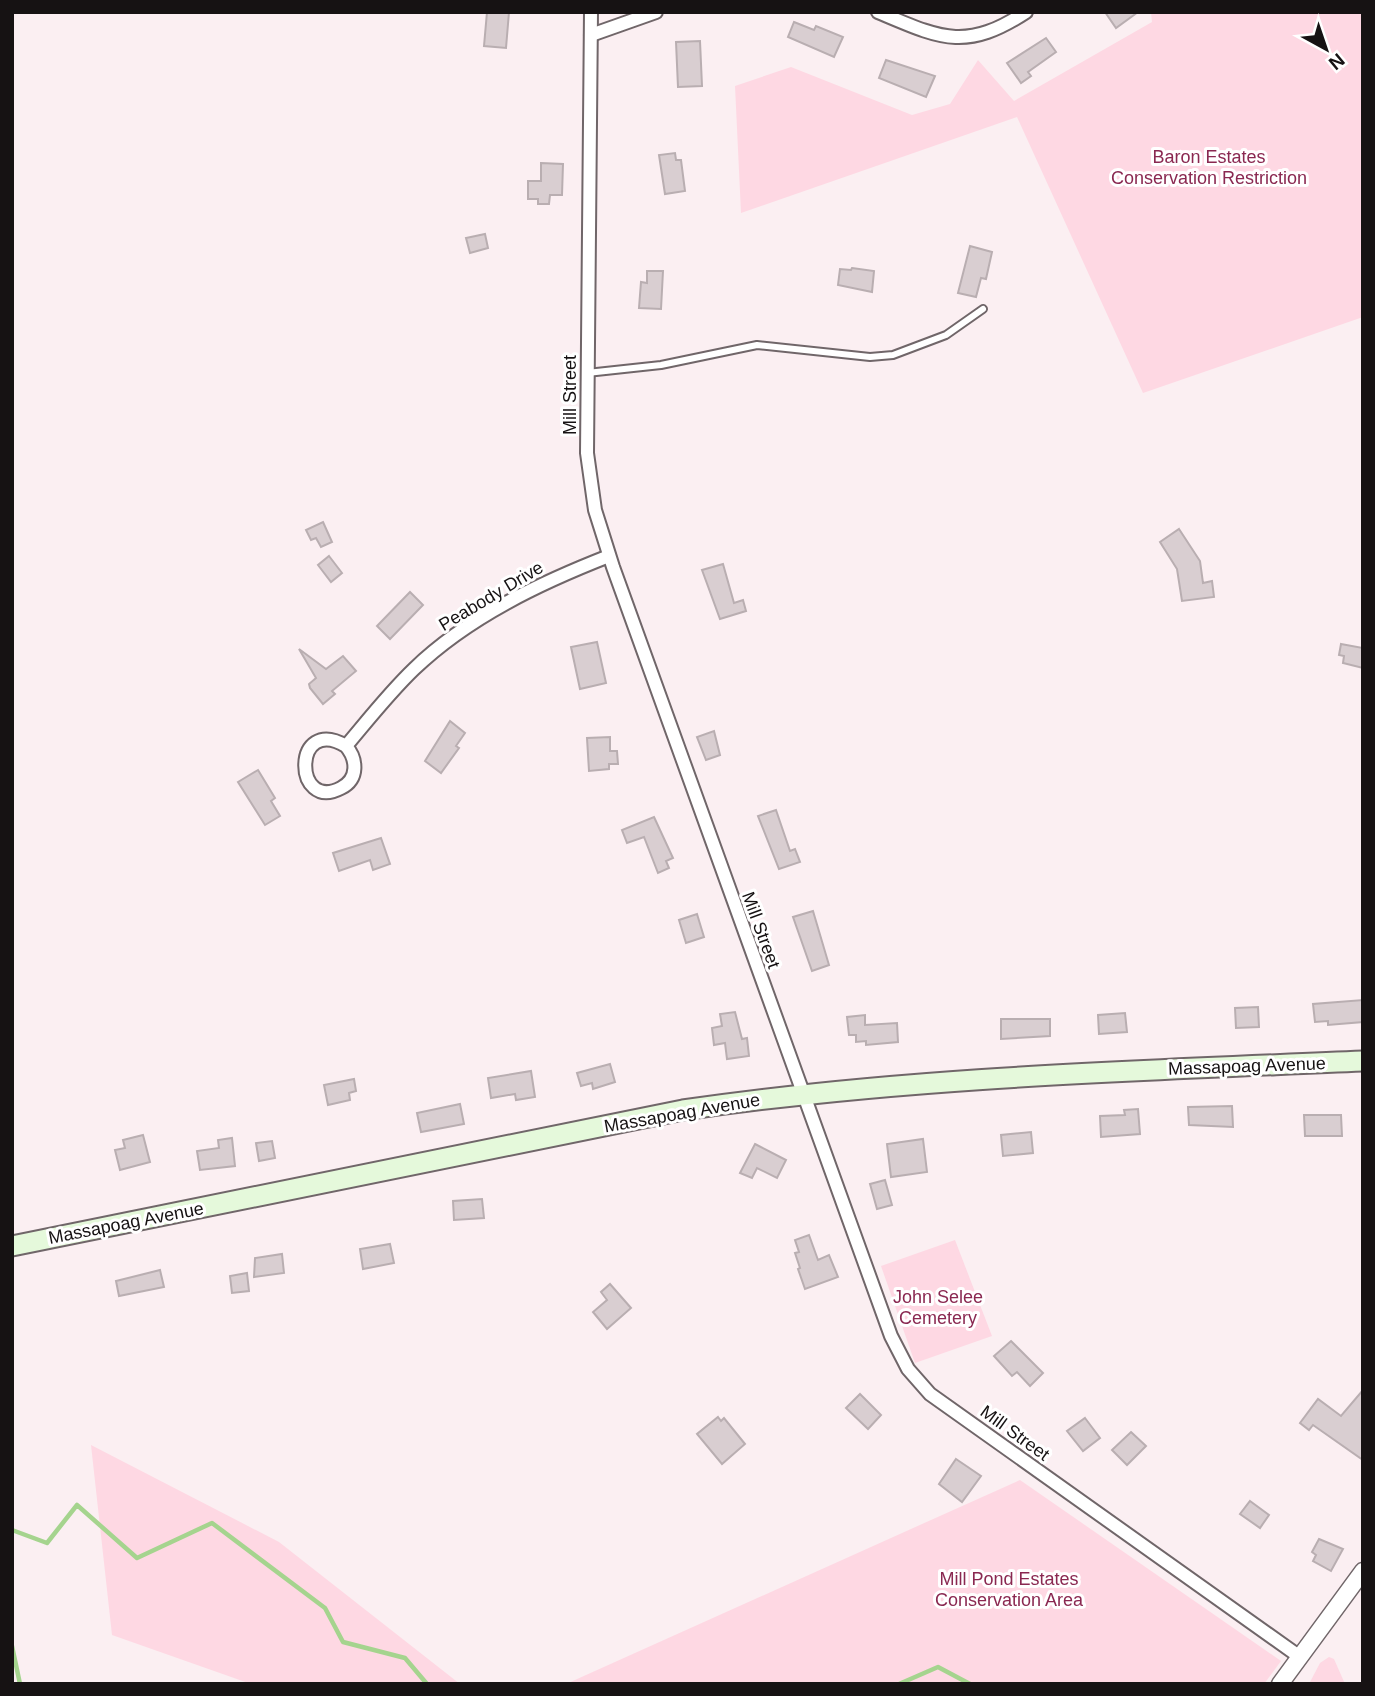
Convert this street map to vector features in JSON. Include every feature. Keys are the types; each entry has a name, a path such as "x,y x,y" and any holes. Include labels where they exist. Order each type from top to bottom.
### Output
{"main road":[{"name":"Massapoag Avenue","path":"12,1246 682,1110 802,1094 1002,1076 1363,1061"}],"street":[{"name":"Mill Street","path":"591,12 587,373 587,453 590,483 609,556 891,1336 917,1380 930,1394 1300,1657"},
{"path":"591,35 656,12"},
{"path":"878,12 934,35 956,38 999,30 1026,12"},
{"name":"Peabody Drive","path":"346,746 399,684 439,647 522,594 609,556"},
{"path":"331,740 346,746 352,753 355,769 348,784 332,791 316,788 305,775 303,767 309,751 322,741 331,740"},
{"path":"1280,1684 1363,1571"}],"lane":[{"path":"587,373 661,365 757,345 870,356 893,355 946,335 983,309"}],"green space":[{"name":"Baron Estates Conservation Restriction","path":"1151,12 1363,12 1363,317 1143,393 1017,117 741,213 735,86 791,67 912,115 950,104 978,60 1014,101 1152,22"},
{"name":"John Selee Cemetery","path":"955,1240 992,1336 915,1363 881,1266"},
{"path":"91,1445 279,1542 460,1684 251,1684 112,1635"},
{"name":"Mill Pond Estates Conservation Area","path":"1020,1480 1281,1661 1264,1684 566,1684"},
{"path":"1329,1657 1334,1659 1345,1684 1309,1684 1320,1663"}],"building":[{"path":"487,12 509,12 506,48 484,46"},
{"path":"1105,12 1138,12 1116,28"},
{"path":"794,22 814,30 816,26 843,37 834,57 788,37"},
{"path":"1046,38 1056,52 1028,72 1031,76 1021,83 1007,63"},
{"path":"700,41 702,86 678,87 676,42"},
{"path":"886,60 935,76 926,97 879,78"},
{"path":"675,153 676,160 681,160 685,191 665,194 659,155"},
{"path":"541,163 563,164 562,195 550,195 549,204 538,204 538,199 528,199 528,181 541,181"},
{"path":"485,234 488,248 470,253 466,238"},
{"path":"970,246 992,252 986,279 981,278 976,297 958,293"},
{"path":"840,269 874,271 872,292 838,285"},
{"path":"647,271 663,271 661,309 639,308 641,282 647,283"},
{"path":"323,522 332,542 321,547 316,538 311,540 306,530"},
{"path":"1179,529 1200,561 1203,583 1212,581 1214,597 1182,601 1177,569 1160,542"},
{"path":"329,556 342,573 331,582 318,565"},
{"path":"723,564 734,603 743,600 746,611 720,619 702,570"},
{"path":"410,592 423,605 390,639 377,626"},
{"path":"597,642 606,683 580,689 571,647"},
{"path":"1341,644 1363,648 1363,668 1343,663 1344,656 1339,655"},
{"path":"299,649 326,669 343,656 356,671 332,691 335,694 323,704 310,688 309,684 316,678"},
{"path":"450,721 465,733 456,746 459,748 441,773 425,761"},
{"path":"714,731 720,755 706,760 697,737"},
{"path":"610,737 610,751 617,751 618,764 609,764 609,769 589,771 587,738"},
{"path":"258,770 275,798 271,801 280,816 265,825 238,782"},
{"path":"776,810 790,851 795,849 800,862 779,869 758,816"},
{"path":"654,817 673,858 666,861 669,868 658,873 644,837 627,843 622,830"},
{"path":"381,838 390,864 373,870 370,860 339,871 333,853"},
{"path":"813,911 829,965 812,971 793,917"},
{"path":"697,914 704,937 686,943 679,920"},
{"path":"1363,1000 1363,1022 1328,1025 1328,1021 1315,1022 1313,1004"},
{"path":"1258,1007 1259,1027 1236,1028 1235,1008"},
{"path":"735,1012 742,1039 747,1038 749,1056 727,1059 725,1043 714,1045 712,1028 722,1026 720,1014"},
{"path":"1125,1013 1127,1032 1099,1034 1098,1015"},
{"path":"865,1015 865,1025 897,1023 898,1042 866,1045 866,1041 856,1042 856,1035 849,1035 847,1017"},
{"path":"1001,1019 1050,1019 1050,1036 1001,1039"},
{"path":"610,1064 615,1082 593,1089 592,1083 581,1086 577,1073"},
{"path":"531,1071 535,1097 516,1100 515,1094 491,1098 488,1078"},
{"path":"354,1079 356,1091 349,1093 350,1100 328,1105 324,1085"},
{"path":"460,1104 464,1124 421,1132 417,1113"},
{"path":"1232,1106 1233,1127 1189,1125 1188,1107"},
{"path":"1138,1109 1140,1134 1101,1137 1100,1116 1125,1115 1124,1110"},
{"path":"1304,1115 1341,1115 1342,1136 1305,1136"},
{"path":"1031,1132 1033,1153 1003,1156 1001,1135"},
{"path":"143,1135 150,1162 120,1170 115,1150 125,1148 123,1140"},
{"path":"232,1138 235,1166 200,1170 197,1151 219,1148 218,1140"},
{"path":"923,1139 927,1172 891,1177 887,1144"},
{"path":"272,1141 275,1158 259,1161 256,1143"},
{"path":"755,1144 786,1160 777,1178 757,1168 752,1178 740,1173"},
{"path":"885,1180 892,1205 877,1209 870,1184"},
{"path":"482,1199 484,1218 454,1220 453,1201"},
{"path":"809,1235 818,1260 829,1255 838,1277 805,1289 798,1269 800,1268 795,1253 799,1252 795,1240"},
{"path":"390,1244 394,1263 363,1269 360,1249"},
{"path":"282,1254 284,1273 254,1277 255,1258"},
{"path":"160,1270 164,1287 119,1296 116,1281"},
{"path":"247,1273 249,1291 232,1293 230,1276"},
{"path":"610,1284 631,1308 607,1329 593,1312 607,1300 601,1292"},
{"path":"1011,1341 1043,1373 1030,1386 1017,1372 1012,1376 994,1356"},
{"path":"1363,1390 1363,1460 1313,1425 1309,1430 1300,1423 1318,1399 1341,1416"},
{"path":"860,1394 881,1415 868,1429 846,1408"},
{"path":"718,1417 721,1421 724,1418 745,1444 722,1464 697,1434"},
{"path":"1085,1418 1100,1438 1083,1451 1067,1431"},
{"path":"1131,1432 1146,1446 1127,1465 1112,1450"},
{"path":"956,1459 981,1476 962,1502 939,1484"},
{"path":"1250,1501 1269,1515 1260,1528 1240,1514"},
{"path":"1319,1539 1343,1549 1331,1571 1313,1561 1316,1555 1312,1552"}],"waterway":[{"path":"12,1530 47,1543 77,1505 137,1558 212,1523 325,1608 343,1642 405,1658 427,1684"},
{"path":"12,1646 20,1684"},
{"path":"899,1684 938,1667 970,1684"}]}
